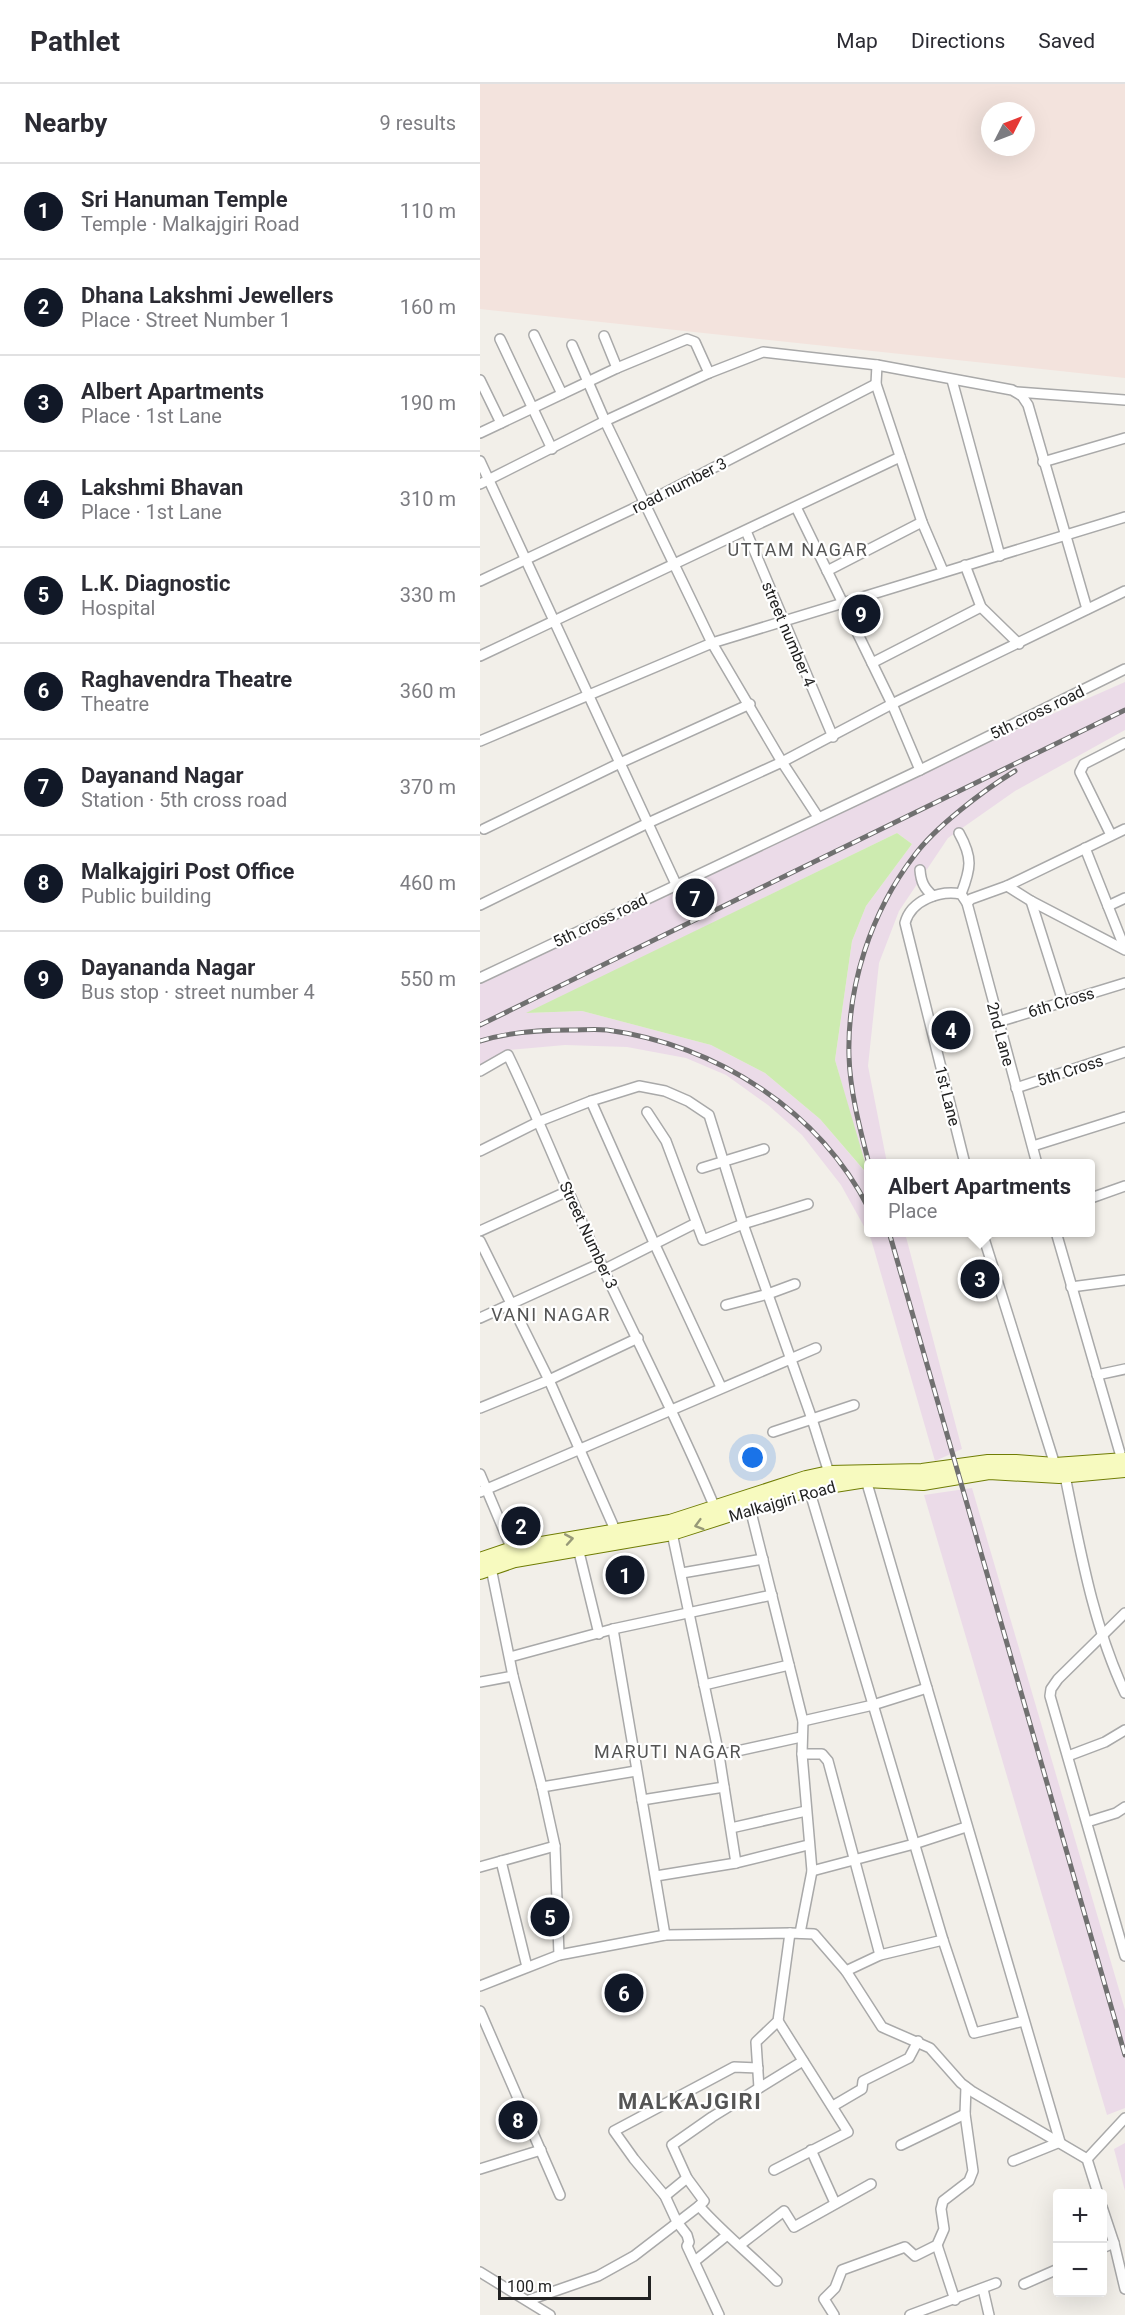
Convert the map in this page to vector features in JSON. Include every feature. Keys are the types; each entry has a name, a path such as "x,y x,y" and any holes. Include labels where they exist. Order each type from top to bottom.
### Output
{"main road":[{"name":"Malkajgiri Road","path":"485,1564 513,1555 670,1522 806,1478 829,1473 922,1471 988,1462 1124,1467"},
{"name":"Malkajgiri Road","path":"513,1555 578,1548 672,1533 809,1489 866,1480 923,1483 989,1472 1065,1476 1124,1467"}],"street":[{"path":"534,335 562,394"},
{"path":"604,336 617,368"},
{"path":"500,339 552,449"},
{"path":"480,433 617,368 690,339 695,342 709,374"},
{"path":"572,345 605,421 712,643 750,704 782,762 818,817"},
{"path":"485,482 605,421 763,352 877,365 1017,392 1125,400"},
{"path":"877,365 876,384 922,522 943,571"},
{"path":"480,380 501,423"},
{"path":"952,380 1000,556"},
{"name":"road number 3","path":"480,581 645,503 876,384"},
{"path":"1017,392 1028,405 1087,609"},
{"path":"1043,462 1125,438"},
{"path":"480,656 900,457"},
{"path":"480,461 485,482 526,559 676,884"},
{"path":"796,507 892,704 920,770"},
{"path":"480,741 589,697 712,643 1125,517"},
{"path":"827,571 922,522"},
{"name":"street number 4","path":"746,531 833,736"},
{"path":"965,565 981,607 1019,644"},
{"path":"480,905 648,822 782,762 892,704 1125,591"},
{"path":"872,663 981,607"},
{"name":"5th cross road","path":"480,978 920,770 1125,669"},
{"path":"484,829 750,704"},
{"path":"1111,835 1080,772 1084,764 1125,743"},
{"path":"967,903 971,899 1007,886 1125,829"},
{"path":"920,870 921,881 925,889 933,896 961,894 970,867 966,846 959,833"},
{"path":"1085,848 1125,949"},
{"path":"1007,886 1031,901 1125,949"},
{"name":"2nd Lane","path":"961,894 967,903 1036,1159"},
{"name":"1st Lane","path":"933,896 911,910 905,923 964,1159"},
{"path":"1108,906 1125,898"},
{"path":"1031,901 1063,1002"},
{"name":"6th Cross","path":"998,1022 1125,983"},
{"name":"5th Cross","path":"1016,1088 1125,1052"},
{"name":"Street Number 3","path":"480,1071 508,1055 540,1121 568,1191 671,1409 715,1509"},
{"path":"480,1151 540,1121 591,1101 639,1086 665,1091 688,1101 709,1115 742,1224 829,1473"},
{"path":"591,1101 654,1245 721,1387"},
{"path":"647,1112 666,1141 703,1240 742,1224 807,1204"},
{"path":"1033,1146 1125,1117"},
{"path":"702,1168 764,1149"},
{"path":"1095,1196 1125,1186"},
{"path":"480,1231 568,1191"},
{"path":"480,1318 654,1245 696,1223"},
{"path":"983,1237 1055,1465"},
{"path":"1057,1237 1124,1467"},
{"path":"480,1241 549,1380 616,1532"},
{"path":"1071,1287 1125,1280"},
{"path":"726,1305 795,1284"},
{"path":"480,1408 549,1380 638,1338"},
{"path":"483,1491 816,1348"},
{"path":"1097,1375 1125,1369"},
{"path":"773,1432 854,1404"},
{"path":"480,1474 483,1491 513,1555"},
{"path":"1065,1476 1084,1567 1103,1635 1125,1693"},
{"path":"866,1480 1060,2142"},
{"path":"809,1489 943,1940 974,2033 1024,2021"},
{"path":"750,1508 803,1721 802,1754 812,1871 800,1933"},
{"path":"672,1533 719,1755 736,1863"},
{"path":"578,1548 599,1634"},
{"path":"682,1573 763,1559"},
{"path":"485,1564 510,1657 555,1846 559,1955"},
{"path":"510,1657 613,1629 772,1595"},
{"path":"1125,1613 1058,1679 1051,1689 1050,1696 1087,1822 1120,1921 1125,1956"},
{"path":"613,1629 665,1935"},
{"path":"704,1685 789,1665"},
{"path":"480,1682 513,1676"},
{"path":"803,1721 873,1705 927,1688"},
{"path":"1068,1756 1105,1742 1125,1730"},
{"path":"719,1755 801,1737"},
{"path":"802,1754 822,1754 828,1761 880,1955"},
{"path":"542,1787 636,1771"},
{"path":"642,1800 724,1787"},
{"path":"1087,1822 1116,1813 1125,1807"},
{"path":"731,1828 806,1811"},
{"path":"812,1871 855,1861 966,1827"},
{"path":"656,1876 736,1863 808,1845"},
{"path":"480,1867 555,1846"},
{"path":"501,1861 527,1967"},
{"path":"759,2088 756,2042 778,2021 790,1933"},
{"path":"480,1973 482,1985 559,1955 665,1935 790,1933 814,1935 846,1971 882,2027 918,2041 937,2054 966,2087 1087,2159 1097,2189"},
{"path":"846,1971 880,1955 943,1940"},
{"path":"480,2011 560,2195"},
{"path":"774,2170 848,2132 778,2021"},
{"path":"833,2106 862,2089 863,2081 909,2058 918,2041"},
{"path":"529,2300 598,2276 634,2256 699,2206 704,2201 687,2178 672,2145 803,2061"},
{"path":"719,2315 687,2246 687,2235 676,2222 665,2196 634,2159 614,2130 734,2067 758,2068"},
{"path":"956,2300 937,2246 944,2229 942,2201 969,2181 973,2171 965,2114 966,2087"},
{"path":"901,2145 965,2114"},
{"path":"1087,2159 1125,2118"},
{"path":"1013,2160 1060,2142"},
{"path":"480,2169 541,2150"},
{"path":"811,2150 835,2203"},
{"path":"665,2196 687,2178"},
{"path":"740,2245 784,2211 794,2227 871,2184"},
{"path":"699,2206 726,2236 740,2245 777,2281"},
{"path":"1107,2222 1125,2289"},
{"path":"695,2261 726,2236"},
{"path":"1107,2246 1114,2243"},
{"path":"834,2315 824,2299 835,2288 842,2270 905,2247 915,2256 937,2246"},
{"path":"1024,2284 1053,2271"},
{"path":"480,2272 550,2315"},
{"path":"910,2315 938,2310 996,2283"},
{"path":"982,2289 989,2315"}],"shaded area":[{"path":"480,84 1125,84 1125,378 480,309"},
{"path":"1125,682 1125,730 1015,791 948,838 899,911 879,963 868,1066 886,1159 864,1159 864,1163 835,1060 852,941 866,906 912,844 897,833 528,1013 582,1011 711,1045 765,1073 820,1119 864,1170 864,1226 841,1185 802,1135 768,1105 726,1075 686,1058 627,1047 565,1045 509,1050 480,1066 480,984 937,765"},
{"path":"870,1237 906,1237 962,1449 935,1461"},
{"path":"972,1488 1125,2010 1125,2108 1107,2115 924,1495"},
{"path":"1125,2143 1125,2191 1114,2149"}],"green space":[{"path":"897,833 912,844 866,906 852,941 835,1060 864,1159 864,1170 820,1119 765,1073 711,1045 582,1011 526,1013"}],"railway":[{"path":"480,1025 1125,710"},
{"path":"868,1159 851,1083 849,1030 857,977 874,925 899,878 923,845 961,810 1015,771"},
{"path":"480,1041 525,1032 607,1030 648,1038 687,1050 725,1067 760,1088 793,1113 822,1141 848,1174 864,1201"},
{"path":"890,1237 1125,2055"}],"place":[{"name":"Dayananda Nagar","path":"861,614"},
{"name":"Dayanand Nagar","path":"695,898"},
{"name":"Lakshmi Bhavan","path":"951,1030"},
{"name":"Albert Apartments","path":"980,1279"},
{"name":"Dhana Lakshmi Jewellers","path":"521,1526"},
{"name":"Sri Hanuman Temple","path":"625,1575"},
{"name":"L.K. Diagnostic","path":"550,1917"},
{"name":"Raghavendra Theatre","path":"624,1993"},
{"name":"Malkajgiri Post Office","path":"518,2120"}],"district":[{"name":"UTTAM NAGAR","path":"798,550"},
{"name":"VANI NAGAR","path":"551,1315"},
{"name":"MARUTI NAGAR","path":"668,1752"},
{"name":"MALKAJGIRI","path":"690,2101"}]}
